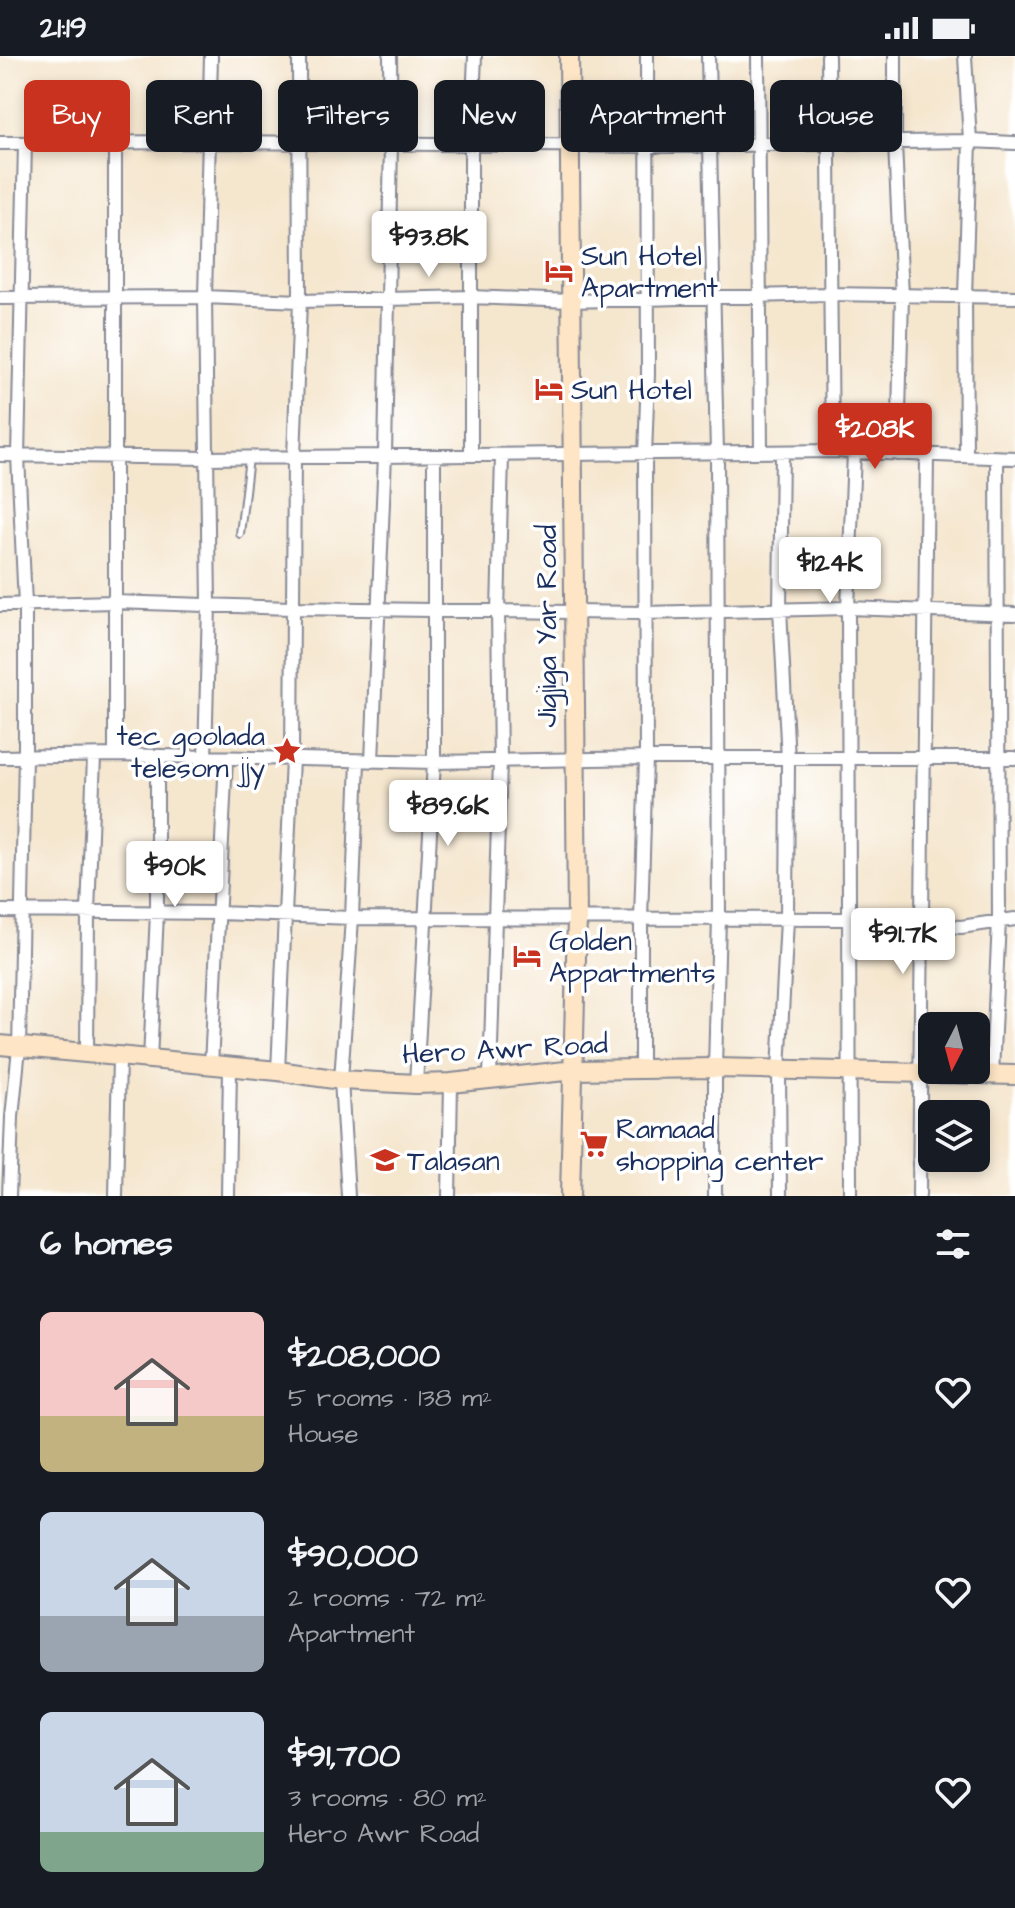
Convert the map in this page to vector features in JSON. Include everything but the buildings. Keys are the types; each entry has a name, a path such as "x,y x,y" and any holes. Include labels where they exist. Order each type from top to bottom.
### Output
{"street":[{"path":"210,80 211,56"},
{"path":"299,56 299,80"},
{"path":"390,56 390,80"},
{"path":"474,80 475,56"},
{"name":"Jigjiga Yar Road","path":"569,56 569,80"},
{"path":"647,56 647,80"},
{"path":"708,56 708,80"},
{"path":"758,56 761,452"},
{"path":"828,56 828,80"},
{"path":"895,56 895,80"},
{"path":"965,56 970,141 965,296 966,456"},
{"path":"0,143 24,144"},
{"path":"902,144 1015,143"},
{"path":"754,145 770,145"},
{"path":"9,1196 9,1046 23,912 25,604 18,456 25,152"},
{"path":"115,152 115,755"},
{"path":"205,758 209,605 205,297 208,152"},
{"path":"278,1071 292,759 291,608 300,301 300,152"},
{"path":"372,761 385,455 391,152"},
{"path":"471,152 471,455"},
{"name":"Jigjiga Yar Road","path":"568,152 577,918 570,1196"},
{"path":"641,1069 641,919 646,758 644,613 648,152"},
{"path":"708,152 717,453 719,918 715,1196"},
{"path":"829,152 832,451"},
{"path":"895,152 902,296 898,454"},
{"path":"0,298 205,297 300,301 471,297 571,301 829,294 1015,297"},
{"path":"0,455 207,458 832,451 1015,458"},
{"path":"780,1196 779,1070 787,920 788,760 780,609 782,452"},
{"path":"850,1196 852,1071 848,608 854,452"},
{"path":"922,1012 927,455"},
{"path":"416,1084 434,762 434,456"},
{"path":"490,1077 500,761 498,612 502,456"},
{"path":"992,1074 999,920 997,458"},
{"path":"0,605 115,602 379,610 644,613 848,608 1015,614"},
{"path":"0,757 115,755 434,762 646,758 1015,758"},
{"path":"87,1053 94,757"},
{"path":"150,1060 157,913 157,757"},
{"path":"226,758 219,913 221,1066 228,1196"},
{"path":"348,1196 341,1080 358,761"},
{"path":"0,911 352,918 851,919 961,927 1015,919"},
{"name":"Hero Awr Road","path":"9,1046 278,1071 341,1080 416,1084 575,1070 715,1068 918,1072"},
{"path":"116,1196 119,1058"},
{"name":"Hero Awr Road","path":"992,1074 1015,1075"},
{"path":"449,1196 451,1083"},
{"path":"919,1196 922,1084"}],"lane":[{"path":"240,534 249,457"}],"place":[{"name":"Sun Hotel Apartment","path":"559,271"},
{"name":"Sun Hotel","path":"549,389"},
{"name":"tec goolada telesom jjy","path":"287,751"},
{"name":"Golden Appartments","path":"527,956"},
{"name":"Ramaad shopping center","path":"594,1144"},
{"name":"Talasan","path":"385,1160"}]}
